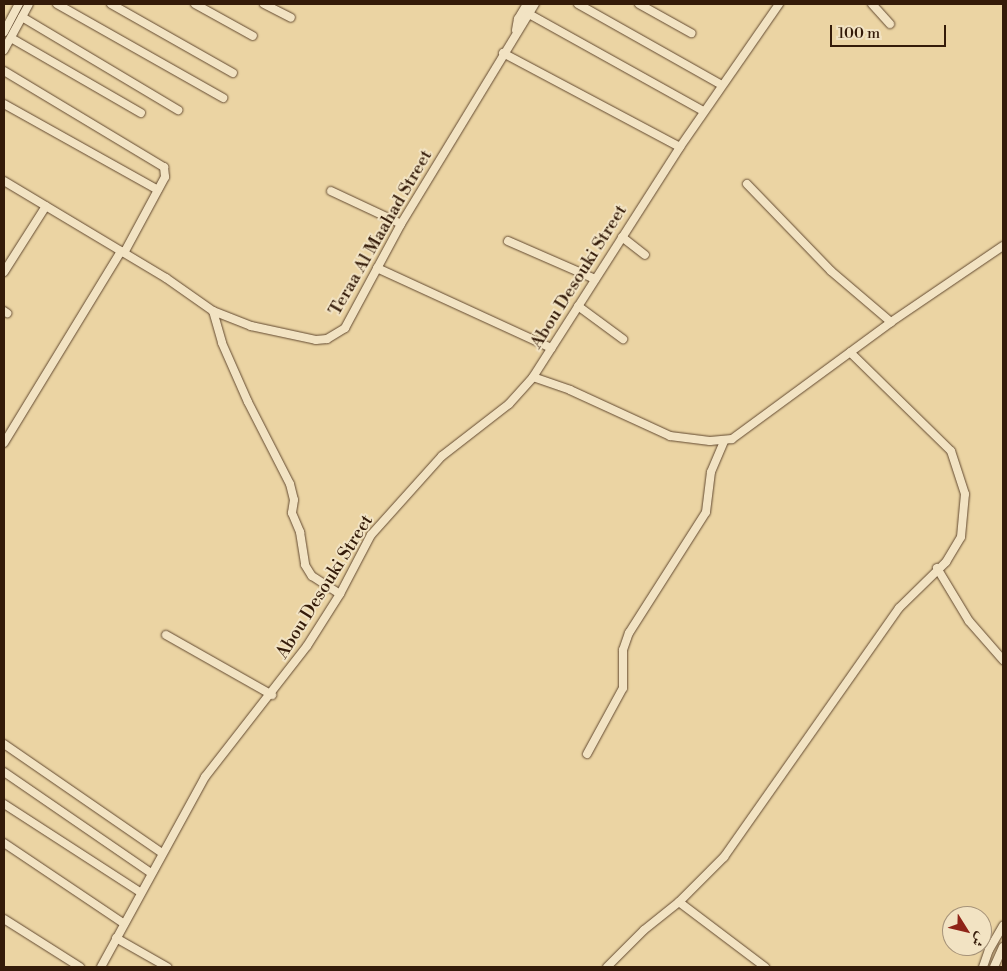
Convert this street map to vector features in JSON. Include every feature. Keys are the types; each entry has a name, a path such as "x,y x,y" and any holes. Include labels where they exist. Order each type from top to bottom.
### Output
{"street":[{"path":"4,32 6,21 19,4"},
{"path":"4,50 29,4"},
{"path":"57,4 223,98"},
{"path":"111,4 233,73"},
{"path":"195,4 253,36"},
{"path":"264,4 291,18"},
{"name":"Teraa Al Maahad Street","path":"515,32 518,19 527,4"},
{"name":"Teraa Al Maahad Street","path":"4,181 123,252 213,311 251,326 316,340 327,339 345,328 351,320 401,224 515,32 535,4"},
{"path":"578,4 722,85"},
{"path":"639,4 691,33"},
{"name":"Abou Desouki Street","path":"101,967 162,852 205,778 272,695 340,594 371,535 415,483 442,456 515,399 533,377 703,111 779,4"},
{"path":"872,4 890,24"},
{"path":"529,14 703,111"},
{"path":"22,17 178,110"},
{"path":"11,38 141,113"},
{"path":"503,53 680,146"},
{"path":"4,71 161,163 166,176 123,252 4,443"},
{"path":"4,104 158,190"},
{"path":"747,184 831,271 891,322"},
{"path":"331,191 401,224"},
{"path":"4,272 46,206"},
{"path":"622,237 645,255"},
{"path":"508,241 595,279"},
{"path":"533,377 570,390 670,436 724,441 741,434 891,322 1003,246"},
{"path":"377,268 551,348"},
{"path":"578,306 623,339"},
{"path":"213,311 222,343 248,402 286,471 293,492 292,513 300,532 305,565 312,576 340,594"},
{"path":"607,967 644,930 679,902 724,857 899,608 937,568 946,562 961,537 965,494 959,470 951,451 936,434 850,352"},
{"path":"587,754 623,688 623,650 629,632 706,512 711,472 724,441"},
{"path":"937,568 969,621 1003,660"},
{"path":"166,634 272,695"},
{"path":"4,744 162,852"},
{"path":"4,772 151,872"},
{"path":"4,804 140,892"},
{"path":"4,842 123,923"},
{"path":"679,902 765,967"},
{"path":"4,919 80,967"},
{"path":"983,967 989,950 1003,926"},
{"path":"116,938 166,967"},
{"path":"994,967 1003,947"}]}
